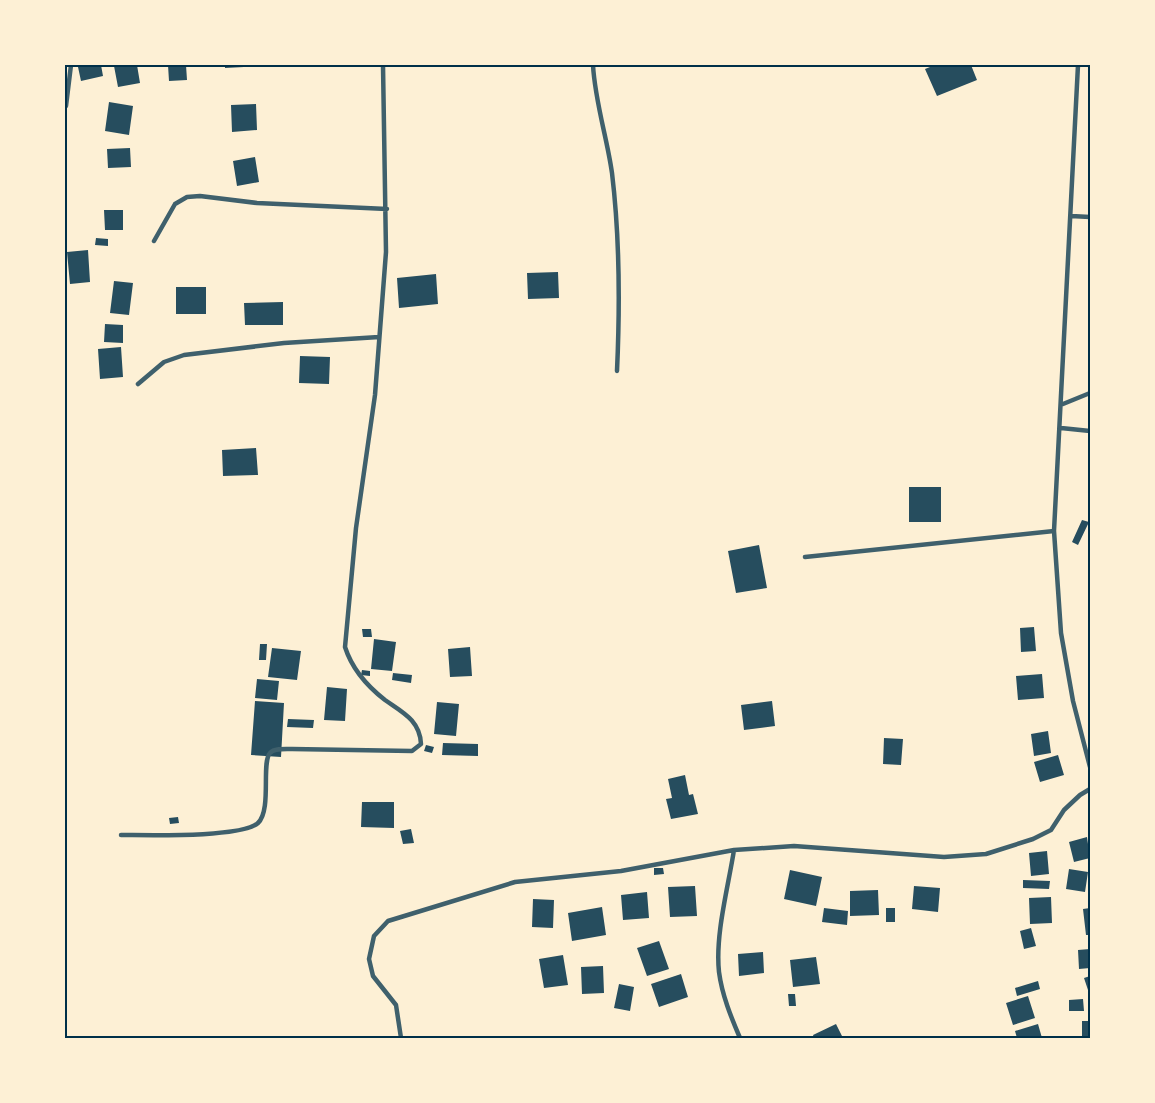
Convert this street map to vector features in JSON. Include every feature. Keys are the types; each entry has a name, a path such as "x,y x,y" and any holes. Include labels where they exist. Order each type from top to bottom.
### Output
{"street":[{"path":"66,106 71,65"},
{"path":"121,835 213,833 251,828 259,822 263,810 267,780 266,761 269,753 273,751 292,749 412,751 421,744 416,725 359,675 350,662 345,647 356,528 375,395 386,252 387,209 383,65"},
{"path":"593,65 596,98 611,170 616,212 620,287 617,371"},
{"path":"1078,65 1063,404 1054,531 1061,633 1073,701 1090,767"},
{"path":"154,241 175,204 187,197 200,196 257,203 387,209"},
{"path":"1071,216 1090,216"},
{"path":"138,384 164,362 184,355 284,343 379,337"},
{"path":"1063,404 1090,393"},
{"path":"1061,428 1090,431"},
{"path":"805,557 1054,531"},
{"path":"402,1038 396,1006 373,976 369,959 374,936 388,921 515,882 621,871 734,850 794,846 944,857 986,854 1033,839 1051,830 1064,810 1080,795 1090,789"},
{"path":"734,850 719,953 719,972 723,995 740,1038"}],"building":[{"path":"101,65 103,76 81,81 78,67"},
{"path":"137,65 140,83 118,87 114,66"},
{"path":"168,65 186,65 187,80 169,81"},
{"path":"225,65 244,65 244,67 225,68"},
{"path":"935,65 971,65 977,80 937,96 925,69"},
{"path":"109,102 133,106 129,135 105,131"},
{"path":"256,104 257,130 232,132 231,105"},
{"path":"130,148 131,167 108,168 107,149"},
{"path":"255,157 259,182 237,186 233,161"},
{"path":"104,210 123,210 123,230 105,230"},
{"path":"96,238 108,239 108,246 95,245"},
{"path":"88,250 90,282 70,284 67,252"},
{"path":"558,272 559,298 528,299 527,273"},
{"path":"436,274 438,304 399,308 397,278"},
{"path":"114,281 133,283 129,315 110,313"},
{"path":"176,287 206,287 206,314 176,314"},
{"path":"283,302 283,325 245,325 244,303"},
{"path":"105,324 123,325 123,343 104,342"},
{"path":"121,347 123,377 100,379 98,349"},
{"path":"300,356 330,357 329,384 299,383"},
{"path":"256,448 258,475 223,476 222,450"},
{"path":"909,487 941,487 941,522 909,522"},
{"path":"1082,520 1089,522 1078,545 1072,542"},
{"path":"759,545 767,588 736,593 728,551"},
{"path":"1034,627 1036,651 1021,652 1020,628"},
{"path":"362,629 371,629 372,637 363,637"},
{"path":"374,639 396,642 392,671 371,669"},
{"path":"260,644 267,644 266,660 259,660"},
{"path":"470,647 472,676 450,677 448,649"},
{"path":"272,648 301,651 297,680 268,677"},
{"path":"362,670 370,671 370,676 361,675"},
{"path":"393,673 412,675 411,683 392,680"},
{"path":"1042,674 1044,698 1018,700 1016,676"},
{"path":"257,679 279,681 277,700 255,698"},
{"path":"327,687 347,689 345,721 324,720"},
{"path":"255,701 284,703 281,757 251,755"},
{"path":"772,701 775,726 744,730 741,705"},
{"path":"437,702 459,704 456,736 434,734"},
{"path":"288,719 314,720 313,728 287,727"},
{"path":"1048,731 1051,753 1034,756 1031,734"},
{"path":"884,738 903,739 901,765 883,764"},
{"path":"443,743 478,744 478,756 442,755"},
{"path":"426,745 434,747 432,753 424,751"},
{"path":"1058,755 1064,775 1040,782 1034,762"},
{"path":"685,775 689,795 693,794 698,814 671,819 666,799 672,798 668,779"},
{"path":"362,802 394,802 394,828 361,827"},
{"path":"178,817 179,823 170,824 169,818"},
{"path":"411,829 414,843 403,844 400,831"},
{"path":"1087,837 1090,858 1074,862 1069,842"},
{"path":"1047,851 1049,874 1031,876 1029,853"},
{"path":"654,868 663,868 664,874 654,875"},
{"path":"1069,869 1088,872 1085,892 1066,889"},
{"path":"790,870 822,877 816,906 784,899"},
{"path":"1023,880 1050,881 1049,889 1023,888"},
{"path":"695,886 697,916 670,917 668,887"},
{"path":"914,886 940,888 938,912 912,909"},
{"path":"878,890 879,915 850,916 850,891"},
{"path":"647,892 649,918 623,920 621,895"},
{"path":"1051,897 1052,923 1030,924 1029,898"},
{"path":"533,899 554,900 553,928 532,927"},
{"path":"602,907 606,935 572,941 568,913"},
{"path":"824,908 848,911 847,925 822,922"},
{"path":"886,908 895,908 895,922 886,922"},
{"path":"1090,908 1090,935 1086,935 1083,909"},
{"path":"1031,928 1036,946 1024,949 1020,931"},
{"path":"659,941 669,969 647,976 637,948"},
{"path":"1090,949 1090,968 1079,969 1078,950"},
{"path":"763,952 764,973 739,976 738,954"},
{"path":"563,955 568,985 544,988 539,959"},
{"path":"816,957 820,984 793,987 790,960"},
{"path":"603,966 604,993 582,994 581,967"},
{"path":"681,974 688,997 659,1007 651,984"},
{"path":"1090,976 1090,996 1084,978"},
{"path":"1038,981 1040,989 1017,996 1015,988"},
{"path":"619,984 634,987 630,1011 614,1008"},
{"path":"788,994 795,994 796,1006 789,1006"},
{"path":"1028,996 1035,1018 1013,1025 1006,1003"},
{"path":"1083,999 1084,1011 1069,1011 1069,1000"},
{"path":"1082,1021 1090,1021 1090,1038 1082,1038"},
{"path":"836,1024 843,1038 814,1038 813,1035"},
{"path":"1038,1024 1042,1038 1017,1038 1015,1031"}]}
